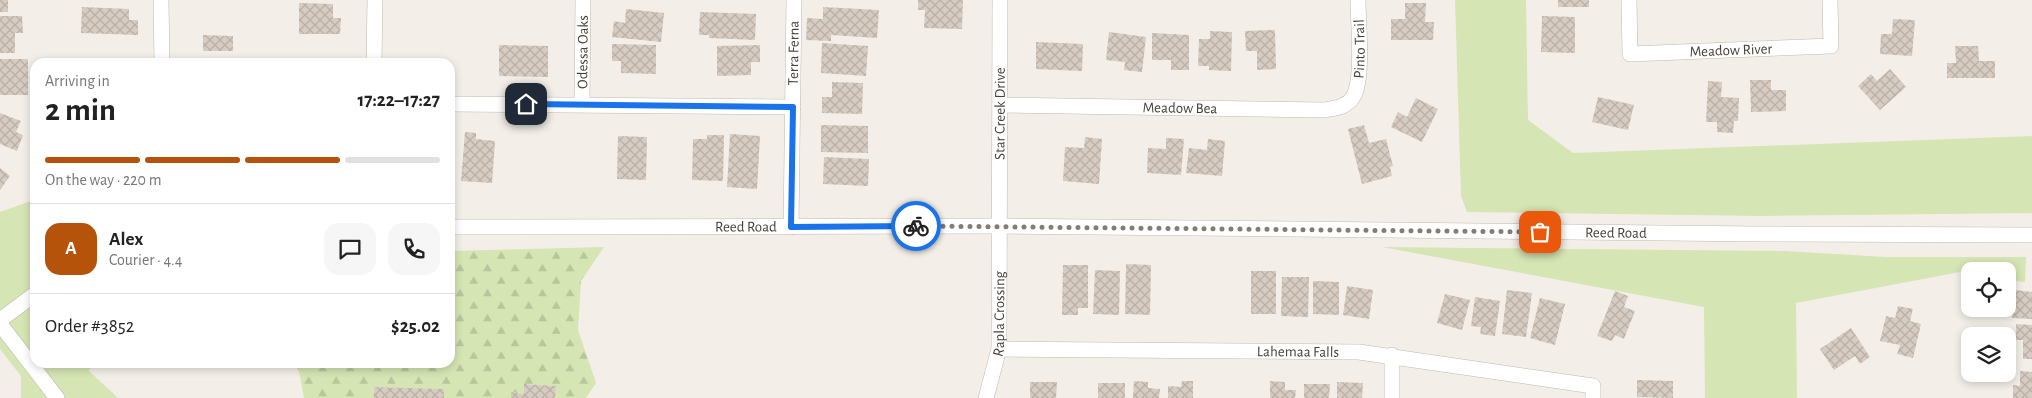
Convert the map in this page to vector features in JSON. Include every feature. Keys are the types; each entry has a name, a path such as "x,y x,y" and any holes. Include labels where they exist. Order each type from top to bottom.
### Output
{"street":[{"path":"161,0 162,58"},
{"path":"374,58 375,0"},
{"name":"Odessa Oaks","path":"582,104 583,0"},
{"name":"Terra Ferna","path":"791,227 794,0"},
{"name":"Star Creek Drive","path":"1000,0 1002,105 1000,226"},
{"name":"Pinto Trail","path":"1353,97 1359,78 1358,0"},
{"name":"Meadow River","path":"1629,0 1630,54 1831,46 1830,0"},
{"name":"Meadow Bea","path":"1002,105 1325,110 1340,107 1353,97"},
{"path":"455,104 793,107"},
{"name":"Reed Road","path":"455,227 1000,226 2032,235"},
{"name":"Rapla Crossing","path":"986,398 999,349 1000,226"},
{"path":"0,320 30,298"},
{"path":"0,324 30,363"},
{"name":"Lahemaa Falls","path":"999,349 1360,352 1392,355 1593,392"},
{"path":"1392,355 1392,398"},
{"path":"34,368 57,398"}],"green space":[{"path":"1455,0 1526,0 1528,120 1573,153 2032,136 2032,213 1762,216 1467,212 1461,196"},
{"path":"30,202 30,368 91,368 88,370 118,398 21,398 21,376 0,349 0,212"},
{"path":"604,247 581,281 578,330 596,383 586,398 555,398 555,386 525,384 524,394 511,392 511,398 444,398 444,389 375,387 374,398 304,398 297,368 455,368 455,251"},
{"path":"1382,247 1785,251 1886,257 2026,257 2025,282 2016,281 2016,262 1961,262 1961,272 1796,303 1797,398 1705,398 1704,307"}],"building":[{"path":"0,0 8,0 8,12 0,12"},
{"path":"918,0 963,0 962,29 924,28 925,10 918,10"},
{"path":"1558,0 1589,0 1589,7 1558,7"},
{"path":"299,3 333,4 333,18 341,18 340,34 299,34"},
{"path":"1405,3 1426,3 1425,22 1434,22 1433,40 1391,40 1391,19 1405,19"},
{"path":"82,7 129,9 129,20 138,20 138,35 81,33"},
{"path":"823,7 879,10 877,38 831,35 831,41 806,40 807,18 823,19"},
{"path":"626,9 664,13 661,42 612,37 614,21 625,23"},
{"path":"700,12 756,14 755,40 709,38 709,35 699,35"},
{"path":"0,16 22,16 23,33 15,33 15,53 0,53"},
{"path":"1542,16 1575,17 1575,53 1541,52"},
{"path":"1893,19 1915,20 1912,56 1880,54 1881,34 1892,34"},
{"path":"1275,30 1276,69 1257,70 1257,51 1246,51 1245,31"},
{"path":"1210,31 1232,32 1231,71 1209,70 1209,66 1198,66 1199,39 1210,39"},
{"path":"1109,32 1146,37 1142,72 1124,70 1125,62 1106,60"},
{"path":"1152,33 1189,35 1189,70 1171,70 1171,60 1152,60"},
{"path":"203,35 233,36 233,51 203,51"},
{"path":"1036,42 1083,44 1082,71 1036,69"},
{"path":"822,43 868,46 866,76 821,73"},
{"path":"612,44 656,45 656,74 621,73 621,61 612,61"},
{"path":"499,45 548,46 548,77 499,76"},
{"path":"760,45 760,62 751,62 751,75 717,76 717,46"},
{"path":"1955,46 1978,46 1979,61 1995,61 1995,78 1947,78 1947,63 1956,63"},
{"path":"0,59 28,59 28,95 0,95"},
{"path":"1890,69 1906,87 1880,110 1858,86 1871,74 1877,81"},
{"path":"1750,80 1771,80 1771,90 1786,90 1786,111 1751,112"},
{"path":"1708,81 1722,82 1721,97 1739,98 1738,121 1734,121 1733,133 1717,132 1717,122 1706,122"},
{"path":"832,82 863,83 862,114 822,113 822,97 832,97"},
{"path":"1598,97 1634,105 1628,130 1592,122"},
{"path":"1416,98 1438,109 1422,142 1391,127 1398,112 1407,117"},
{"path":"0,113 21,121 16,132 23,135 17,151 0,144"},
{"path":"821,125 868,126 868,153 821,152"},
{"path":"1364,125 1369,143 1386,139 1393,166 1390,167 1392,176 1362,184 1348,129"},
{"path":"465,132 476,133 476,139 495,141 492,183 461,181"},
{"path":"730,134 760,136 757,189 727,187"},
{"path":"707,135 724,135 723,181 692,180 693,139 707,139"},
{"path":"618,136 647,137 646,180 617,179"},
{"path":"1085,137 1102,139 1099,184 1063,181 1065,147 1084,148"},
{"path":"1166,138 1184,139 1181,175 1147,173 1148,148 1166,149"},
{"path":"1208,139 1225,141 1222,176 1186,173 1189,148 1207,150"},
{"path":"824,157 869,159 868,186 823,184"},
{"path":"0,168 10,176 0,190"},
{"path":"1126,264 1151,265 1150,315 1125,314"},
{"path":"1063,265 1088,265 1088,308 1078,308 1078,315 1062,315"},
{"path":"1095,270 1120,271 1119,315 1093,314"},
{"path":"1251,271 1276,271 1276,314 1251,314"},
{"path":"1282,277 1309,277 1308,317 1281,316"},
{"path":"1313,281 1339,282 1339,315 1313,314"},
{"path":"1347,286 1373,290 1369,319 1343,315"},
{"path":"1507,290 1532,293 1526,337 1502,334"},
{"path":"2016,290 2032,292 2032,319 2012,318 2016,317"},
{"path":"1615,291 1628,296 1624,307 1635,311 1624,339 1615,335 1612,341 1597,336"},
{"path":"1445,294 1470,300 1462,330 1437,323"},
{"path":"1475,297 1500,301 1495,336 1480,334 1481,327 1471,326"},
{"path":"1540,298 1565,304 1555,345 1530,338"},
{"path":"1898,306 1913,309 1910,321 1921,324 1913,358 1897,354 1900,345 1880,341 1886,316 1895,318"},
{"path":"2016,324 2032,325 2032,359 2023,359 2023,340 2016,340"},
{"path":"1851,328 1870,357 1860,364 1855,356 1834,370 1820,349"},
{"path":"2020,371 2032,372 2032,398 2013,398 2013,385 2020,386"},
{"path":"1637,380 1673,381 1673,398 1637,397"},
{"path":"1134,381 1148,382 1148,388 1160,389 1159,398 1133,398"},
{"path":"1182,381 1193,381 1193,398 1168,398 1168,386 1181,387"},
{"path":"1270,381 1285,382 1285,390 1296,390 1295,398 1270,398"},
{"path":"1030,382 1057,382 1056,398 1030,398"},
{"path":"1337,382 1363,383 1362,398 1337,398"},
{"path":"1098,383 1125,383 1125,398 1098,398"},
{"path":"524,384 556,386 555,398 511,398 511,392 524,394"},
{"path":"1304,384 1330,384 1329,398 1304,398"},
{"path":"374,387 444,389 444,398 374,398"}],"way so far":[{"path":"916,226 1540,232"}],"route":[{"path":"526,104 793,107 791,227 916,226"}]}
